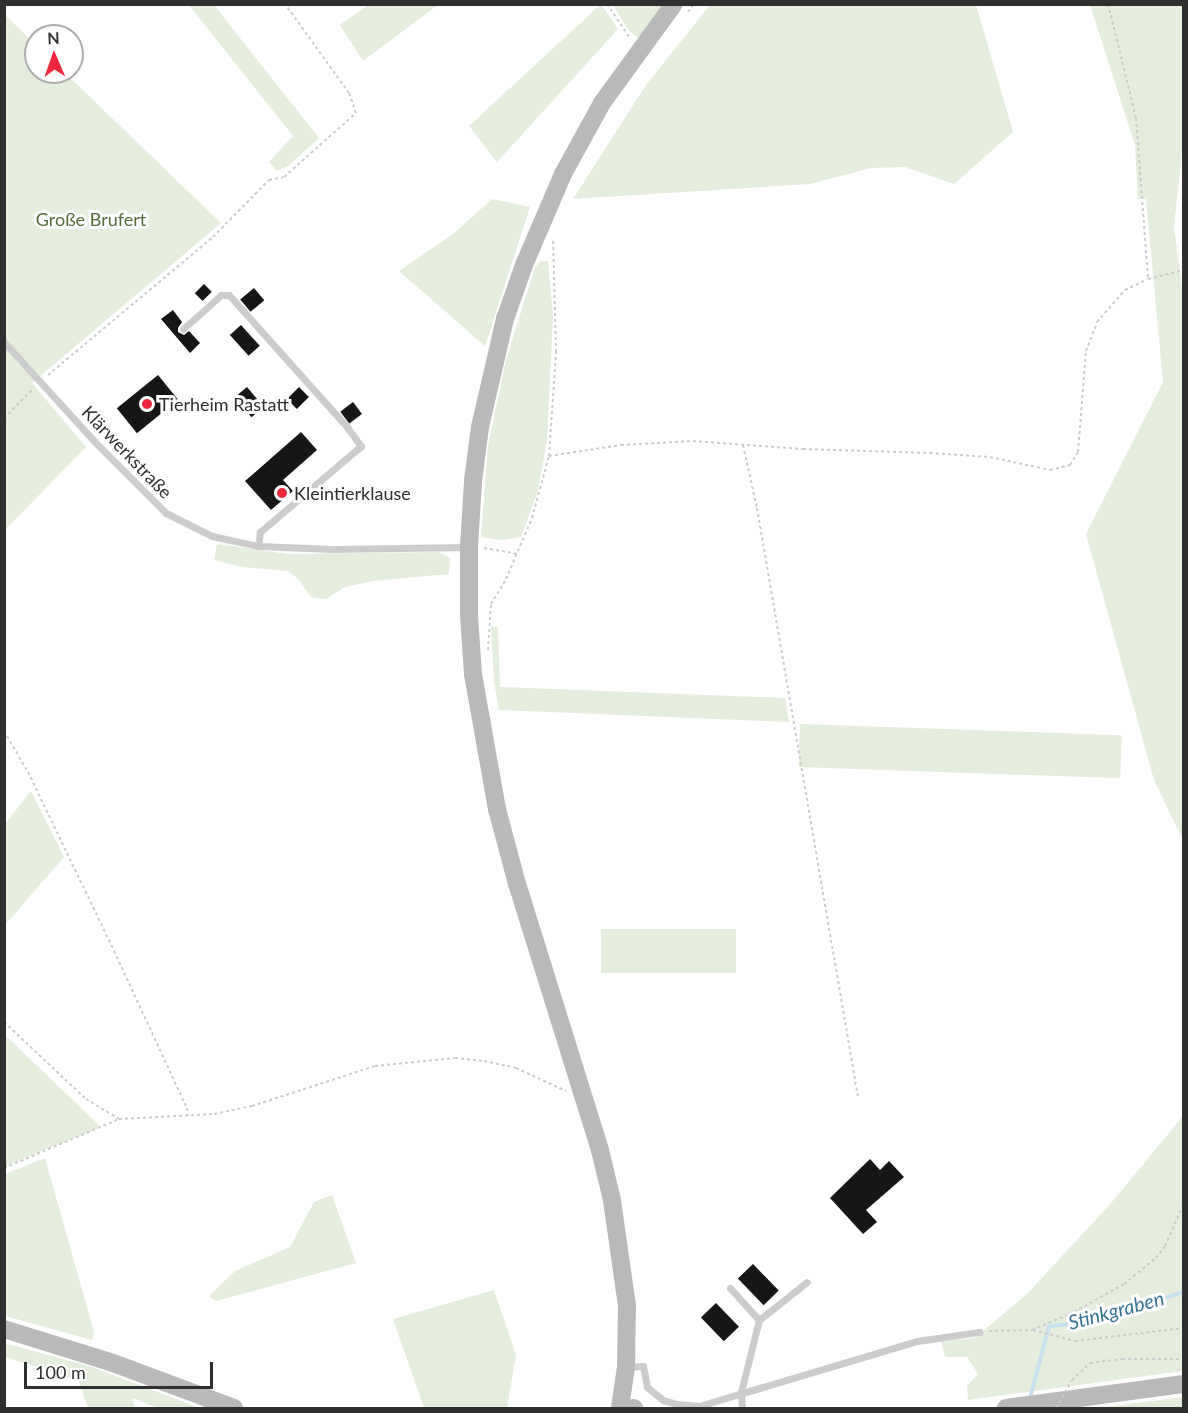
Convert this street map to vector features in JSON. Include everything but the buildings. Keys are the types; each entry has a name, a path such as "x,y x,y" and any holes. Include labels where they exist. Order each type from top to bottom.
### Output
{"street":[{"path":"620,1408 626,1367 627,1306 619,1240 607,1180 516,884 483,743 473,674 468,547 480,427 505,319 543,218 563,174 602,103 641,47 680,9"},
{"path":"4,1329 113,1362 234,1408"},
{"path":"626,1367 634,1408"},
{"path":"1006,1408 1184,1384"}],"lane":[{"path":"183,328 220,295 229,295 347,427 361,446 261,532 258,546"},
{"name":"Klärwerkstraße","path":"4,342 95,442 166,513 212,536 258,546 332,549 468,547"},
{"path":"742,1408 741,1392 759,1320 807,1282"},
{"path":"730,1288 759,1320"},
{"path":"626,1367 643,1366 647,1387 654,1395 677,1404 699,1406 917,1341 979,1332"}],"path":[{"path":"4,418 41,381 213,237 269,180 284,177 356,112 349,93 285,4"},
{"path":"607,4 627,36 641,47"},
{"path":"680,9 694,4"},
{"path":"1108,4 1136,118 1148,279"},
{"path":"488,654 488,621 491,604 517,554 532,518 549,456 556,352 551,261 553,236"},
{"path":"549,456 621,445 693,441 990,457 1050,470 1070,465 1078,452 1086,351 1097,322 1125,290 1148,279 1184,270"},
{"path":"742,445 757,508 858,1097"},
{"path":"468,547 517,554"},
{"path":"4,731 28,772 104,930 187,1108 188,1116"},
{"path":"4,1022 86,1099 119,1119"},
{"path":"4,1168 119,1119 214,1114 252,1106 375,1066 455,1058 484,1061 516,1068 568,1092 582,1094"},
{"path":"1032,1330 1074,1312 1114,1290 1146,1267 1165,1245 1184,1203"},
{"path":"979,1332 1032,1330 1075,1341 1184,1328"},
{"path":"1056,1408 1072,1380 1090,1363 1122,1359 1184,1359"}],"green space":[{"path":"601,4 618,29 497,162 469,126"},
{"path":"189,5 214,5 319,138 288,166 277,171 269,162 293,136"},
{"path":"368,5 438,5 363,61 340,25"},
{"path":"613,5 664,5 638,38 629,31"},
{"path":"710,5 976,5 1013,132 954,184 905,167 871,168 810,184 573,199 646,85"},
{"path":"1090,5 1183,5 1184,134 1174,226 1184,302 1183,840 1154,780 1086,534 1163,382 1146,199 1138,199 1135,145"},
{"name":"Große Brufert","path":"4,14 24,33 24,84 76,84 221,223 32,383 86,447 5,530 4,408 7,407 4,400"},
{"path":"492,199 530,207 485,346 399,271 453,234"},
{"path":"541,261 548,261 553,316 547,440 538,491 521,537 501,540 481,537 488,445 506,360 535,267"},
{"path":"217,544 287,554 438,552 450,558 449,574 373,581 345,587 326,599 311,597 299,580 288,571 242,567 214,560"},
{"path":"491,626 498,627 500,687 785,698 789,722 499,710 494,682"},
{"path":"800,724 1122,735 1120,778 798,767"},
{"path":"31,791 64,857 5,925 5,824"},
{"path":"601,929 736,929 736,973 601,973"},
{"path":"5,1035 101,1127 5,1166"},
{"path":"1183,1116 1183,1371 968,1400 967,1386 978,1374 967,1357 945,1357 941,1341 975,1338 1028,1293 1112,1202"},
{"path":"45,1158 94,1332 92,1340 5,1316 5,1174"},
{"path":"332,1195 356,1263 216,1301 209,1296 235,1271 290,1247 314,1202"},
{"path":"494,1290 516,1355 507,1408 424,1408 393,1319"},
{"path":"4,1343 92,1367 200,1408 159,1408 132,1398 135,1408 88,1408 78,1380 5,1357"},
{"path":"1183,1397 1183,1408 1097,1408"}],"waterway":[{"name":"Stinkgraben","path":"1030,1398 1049,1326 1084,1323 1184,1292"}],"place":[{"name":"Tierheim Rastatt","path":"147,404"},
{"name":"Kleintierklause","path":"282,493"}]}
